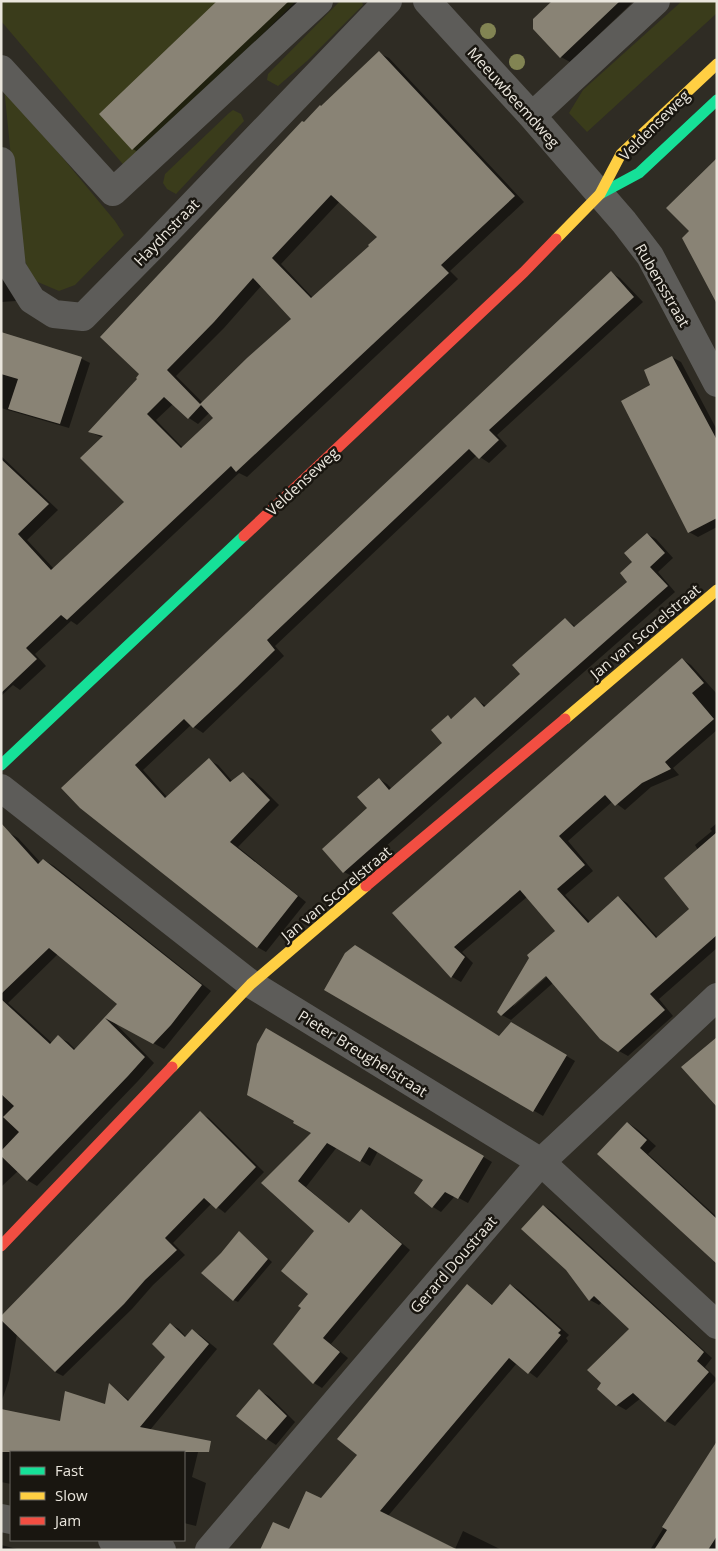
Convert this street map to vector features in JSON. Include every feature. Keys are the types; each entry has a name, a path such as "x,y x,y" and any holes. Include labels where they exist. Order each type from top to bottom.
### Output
{"street":[{"path":"1,70 113,192 319,1"},
{"name":"Haydnstraat","path":"1,161 12,268 32,300 54,314 83,317 388,1"},
{"name":"Meeuwbeemdweg","path":"427,1 600,194"},
{"path":"532,116 656,1"},
{"name":"Veldenseweg","path":"1,765 524,272 600,194 621,154 717,64"},
{"name":"Veldenseweg","path":"600,194 640,173 717,100"},
{"name":"Rubensstraat","path":"600,194 650,256 717,383"},
{"name":"Jan van Scorelstraat","path":"1,1246 252,984 717,590"},
{"name":"Pieter Breughelstraat","path":"1,788 252,984 541,1162 717,1325"},
{"name":"Gerard Doustraat","path":"208,1550 541,1162 717,997"},
{"path":"117,1541 162,1550"}],"green space":[{"path":"1,1 296,1 127,169 1,21"},
{"path":"340,1 362,1 363,5 307,61 278,86 267,80 268,74"},
{"path":"682,1 717,1 717,13 587,132 569,113 583,90"},
{"path":"4,87 115,221 124,235 75,285 59,291 33,280 23,256 18,227"},
{"path":"233,110 241,114 244,121 176,194 167,189 163,183 165,174"}],"building":[{"path":"217,1 289,1 132,150 99,114"},
{"path":"552,1 620,1 560,58 533,29 533,19"},
{"path":"379,51 515,196 441,265 449,273 236,472 231,466 67,620 61,615 26,648 37,659 1,693 1,459 49,504 18,534 51,570 124,502 80,458 103,436 88,432 137,379 139,374 100,337 302,121 304,122","holes":["331,195 377,237 311,298 272,258","253,278 291,319 247,358 200,404 167,370 214,322","164,397 188,419 201,405 213,418 181,448 147,414"]},
{"path":"717,158 717,304 682,238 689,231 666,208"},
{"path":"611,271 634,297 489,430 499,440 479,459 469,449 267,640 275,650 237,687 193,728 184,719 135,765 165,798 209,758 230,782 243,772 270,800 230,842 298,896 257,948 80,808 61,788"},
{"path":"1,332 82,357 60,424 8,409 18,379 1,374"},
{"path":"672,356 717,440 717,518 688,533 621,401 650,385 644,370"},
{"path":"647,533 665,553 650,567 668,586 343,873 322,849 367,808 357,797 379,778 389,790 442,743 431,730 448,715 451,719 475,697 484,707 520,674 512,665 565,618 574,627 627,582 620,573 632,562 624,553"},
{"path":"682,658 704,683 692,693 714,719 665,762 671,769 642,783 615,806 605,795 559,836 585,865 557,889 588,923 618,896 656,938 689,909 664,878 717,832 717,935 650,994 665,1010 618,1052 600,1039 546,976 501,1016 497,1012 529,958 527,955 555,931 520,890 454,947 465,957 451,978 392,913"},
{"path":"1,823 38,864 43,859 202,985 171,1025 153,1044 105,1018 145,1057 27,1181 1,1156 1,1151 19,1132 3,1117 14,1106 1,1094 1,999 50,1044 58,1035 74,1050 117,1004 49,948 1,994"},
{"path":"355,945 499,1036 511,1022 567,1055 533,1112 324,990 345,953"},
{"path":"266,1028 484,1156 458,1199 445,1192 432,1208 414,1193 423,1180 369,1147 360,1162 327,1143 298,1181 349,1223 361,1209 402,1244 323,1338 340,1352 313,1384 273,1344 301,1308 298,1306 308,1294 281,1271 314,1231 261,1183 311,1133 293,1123 294,1121 247,1095 257,1044"},
{"path":"717,1037 717,1107 681,1067"},
{"path":"200,1111 256,1167 216,1209 204,1198 165,1238 177,1250 55,1372 1,1320 1,1316"},
{"path":"627,1122 647,1140 640,1148 717,1219 717,1264 597,1154"},
{"path":"543,1205 704,1352 697,1361 709,1372 665,1422 633,1393 616,1406 597,1389 601,1383 587,1370 629,1329 594,1296 589,1301 566,1270 521,1229"},
{"path":"239,1231 268,1259 233,1301 201,1273"},
{"path":"467,1284 492,1305 510,1284 561,1330 558,1333 561,1335 528,1374 509,1358 380,1511 458,1550 260,1550 273,1522 289,1529 306,1491 321,1498 357,1455 337,1439"},
{"path":"170,1323 185,1337 192,1329 209,1344 140,1427 211,1441 209,1452 1,1452 1,1409 60,1421 65,1391 105,1404 109,1383 128,1401 165,1357 152,1344"},
{"path":"259,1389 287,1416 266,1440 236,1416"},
{"path":"717,1441 717,1536 708,1550 654,1550 667,1530 662,1527"}],"traffic: fast":[{"path":"600,194 639,173 717,100"},
{"path":"1,765 244,536"}],"traffic: slow":[{"path":"556,239 600,194 621,154 717,64"},
{"path":"565,719 717,590"},
{"path":"172,1067 251,984 366,886"}],"traffic: jam":[{"path":"244,536 524,272 556,239"},
{"path":"366,886 565,719"},
{"path":"1,1246 172,1067"}]}
